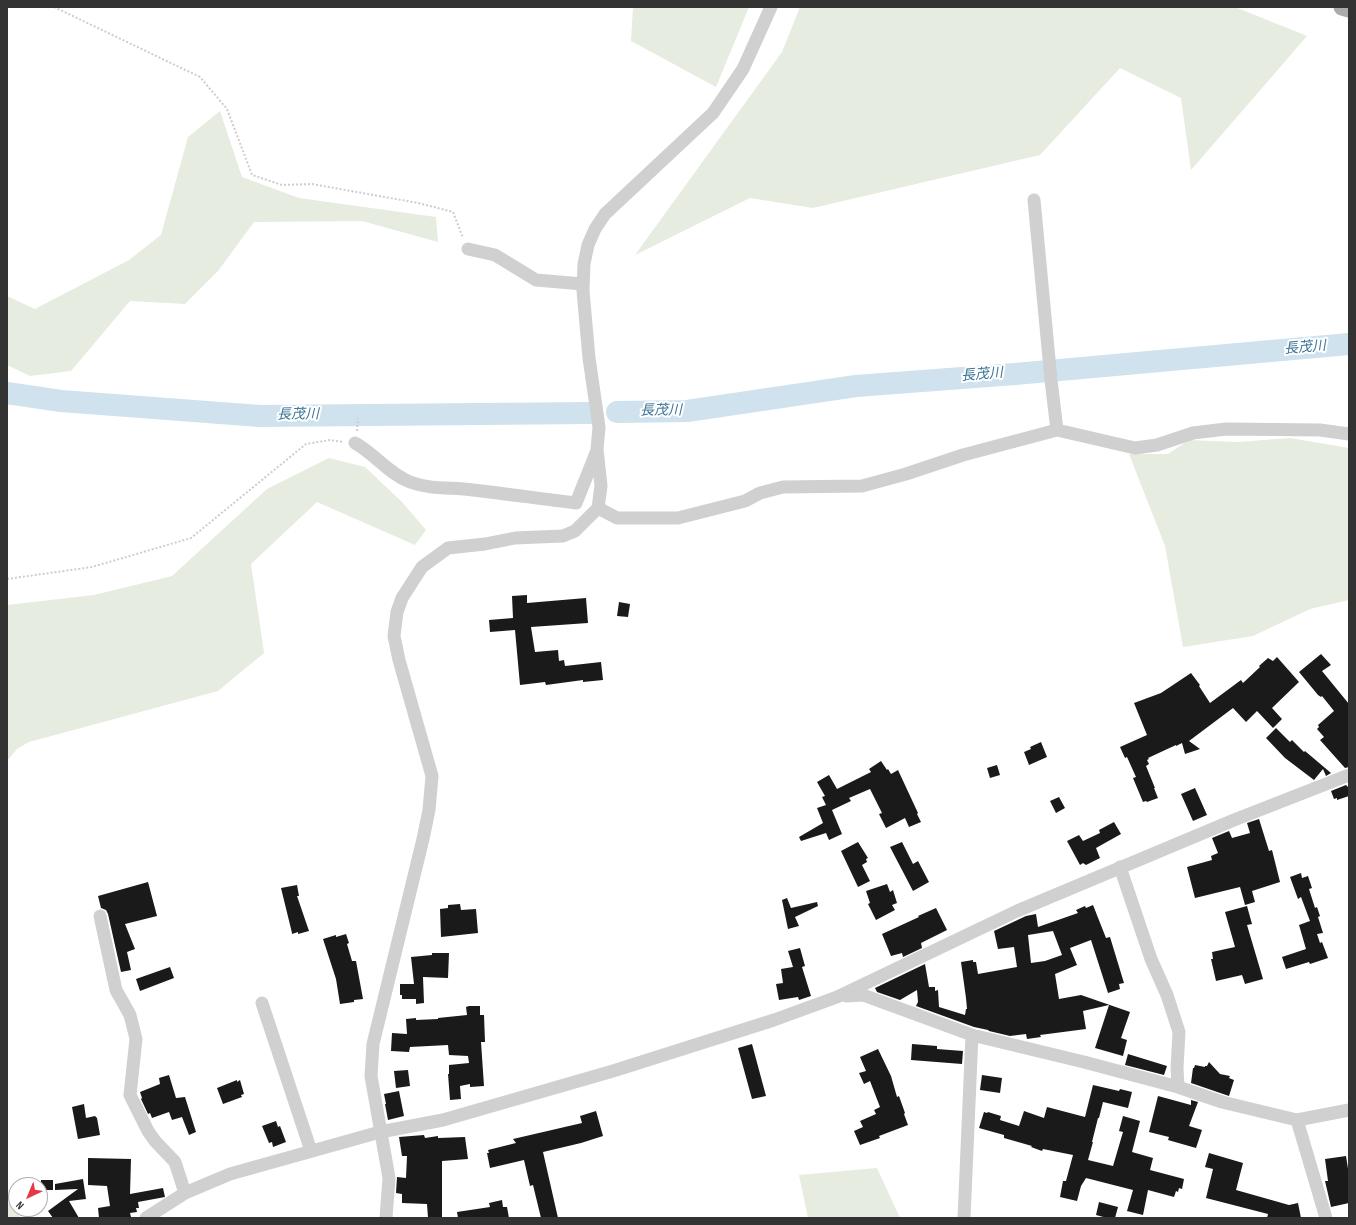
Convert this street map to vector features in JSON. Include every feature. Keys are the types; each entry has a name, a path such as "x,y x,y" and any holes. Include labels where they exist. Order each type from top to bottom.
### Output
{"main road":[{"path":"1342,7 1349,9"}],"street":[{"path":"386,1218 388,1178 371,1076 373,1044 423,839 429,810 432,776 394,636 397,612 402,598 422,567 448,548 485,544 514,538 563,536 574,531 598,508 601,486 597,449 599,427 589,358 583,284 584,264 588,245 595,228 610,209 713,113 743,70 771,7"},
{"path":"1034,200 1057,430"},
{"path":"468,248 495,255 536,280 583,284"},
{"path":"598,508 617,518 678,518 745,501 760,493 783,487 862,486 906,474 963,455 1057,430 1135,448 1157,445 1193,433 1226,429 1320,430 1349,434"},
{"path":"355,443 367,450 390,470 409,482 432,488 471,489 576,503 597,449"},
{"path":"146,1218 185,1193 230,1174 380,1132 443,1120 606,1074 774,1020 837,997 1017,911 1120,867 1349,774"},
{"path":"1120,867 1151,959 1167,995 1179,1032 1177,1068 1178,1087"},
{"path":"100,916 116,990 130,1015 136,1038 130,1095 152,1136 175,1162 185,1193"},
{"path":"837,997 863,995 972,1035 1084,1062 1178,1087 1222,1102 1297,1120 1349,1110"},
{"path":"262,1003 311,1151"},
{"path":"964,1218 972,1035"},
{"path":"1297,1120 1326,1218"}],"path":[{"path":"54,7 200,77 227,109 252,175 282,185 312,184 418,203 453,212 468,248"},
{"path":"7,579 92,567 191,538 306,444 330,440 355,443"}],"shaded area":[{"path":"633,7 749,7 716,87 631,41"},
{"path":"800,7 1235,7 1307,36 1191,170 1181,98 1120,68 1040,155 813,208 750,198 635,255 782,52"},
{"path":"220,111 242,177 299,198 436,217 438,242 362,221 254,222 218,271 185,304 130,301 71,371 30,376 7,365 7,296 35,309 129,260 161,235 188,137"},
{"path":"1290,438 1349,448 1349,600 1310,609 1253,636 1183,647 1165,546 1129,454 1168,454 1189,440 1238,442"},
{"path":"329,458 365,467 402,502 426,530 415,545 317,502 251,564 264,653 218,691 29,742 17,749 7,761 7,605 94,595 172,576 267,489"},
{"path":"877,1168 900,1218 808,1218 799,1175"},
{"path":"7,1201 8,1217 21,1218 7,1218"}],"building":[{"path":"527,595 527,603 586,598 588,623 531,627 535,652 558,650 559,661 564,660 565,666 601,662 603,680 583,682 583,680 546,685 545,682 520,685 515,630 490,632 489,620 513,618 512,596"},
{"path":"619,602 630,604 628,617 617,616"},
{"path":"1321,654 1331,665 1322,671 1349,704 1349,767 1345,768 1320,740 1324,737 1317,729 1319,727 1318,725 1334,711 1322,696 1321,697 1318,695 1299,672"},
{"path":"1277,657 1299,682 1272,708 1282,719 1273,728 1257,711 1246,722 1233,708 1189,741 1200,749 1185,754 1182,743 1148,758 1149,759 1147,760 1149,764 1146,766 1158,798 1143,802 1133,778 1136,777 1127,757 1125,758 1120,747 1147,735 1134,703 1161,693 1191,673 1210,703 1241,680 1243,683 1268,658 1273,661"},
{"path":"1276,728 1290,742 1292,740 1304,752 1305,751 1331,773 1326,776 1323,769 1314,780 1285,758 1266,738"},
{"path":"1041,742 1047,757 1029,765 1024,752 1031,749 1030,747"},
{"path":"881,761 891,774 898,770 921,822 909,827 905,818 886,828 879,814 882,813 870,789 849,798 851,801 832,810 842,834 829,840 826,833 801,841 799,837 823,823 817,808 826,805 822,797 825,796 817,782 829,775 837,789 871,772 869,769"},
{"path":"997,765 1000,775 990,778 987,768"},
{"path":"1346,785 1349,788 1349,796 1337,800 1337,798 1334,799 1331,791"},
{"path":"1195,788 1207,815 1193,821 1181,794"},
{"path":"1059,797 1065,808 1056,813 1050,801"},
{"path":"1259,819 1269,851 1272,850 1280,882 1252,891 1255,902 1245,905 1240,887 1195,898 1187,867 1212,860 1211,856 1218,853 1212,838 1229,831 1232,838 1250,833 1247,823"},
{"path":"1114,822 1121,834 1096,848 1100,858 1086,865 1083,863 1080,865 1067,841 1079,835 1083,841 1100,833 1099,830"},
{"path":"858,842 868,858 866,859 867,862 862,865 870,881 858,887 841,851"},
{"path":"902,842 913,864 918,861 929,882 913,891 890,847"},
{"path":"1301,873 1302,878 1308,876 1312,888 1309,889 1315,908 1317,907 1320,916 1318,917 1323,933 1317,934 1320,943 1322,942 1328,958 1310,964 1309,962 1286,969 1282,957 1306,949 1299,925 1310,921 1301,897 1298,899 1290,877"},
{"path":"148,882 157,916 125,924 135,949 127,952 131,970 121,972 108,914 106,910 101,908 98,896"},
{"path":"887,884 890,892 893,890 897,903 892,905 895,910 876,920 868,904 870,903 866,891"},
{"path":"297,885 299,896 297,896 309,931 292,934 281,888"},
{"path":"787,898 791,908 817,902 818,906 795,917 799,926 788,929 782,900"},
{"path":"460,904 461,910 476,909 478,933 441,937 440,909 448,908 448,905"},
{"path":"1093,905 1106,938 1110,937 1124,983 1119,984 1120,989 1108,993 1091,940 1070,948 1077,965 1055,974 1059,999 1081,995 1130,1012 1121,1038 1127,1040 1123,1056 1095,1048 1109,1005 1083,1011 1086,1029 1040,1035 1041,1037 1027,1039 1026,1034 1010,1036 989,1031 916,1006 918,1002 917,990 900,1000 877,992 875,988 925,964 929,987 935,987 935,991 938,990 939,1007 965,1015 967,1009 961,962 973,960 973,962 976,962 978,974 1017,967 1014,947 998,949 994,931 1026,916 1036,914 1038,927 1078,913 1076,910 1085,906 1086,908","holes":["1053,931 1062,955 1045,961 1031,963 1028,935"]},
{"path":"1247,906 1252,924 1247,925 1263,979 1245,984 1242,975 1216,981 1211,959 1213,959 1212,952 1235,947 1225,912"},
{"path":"936,908 947,930 921,943 922,948 903,957 902,953 891,956 882,934"},
{"path":"346,934 352,961 356,961 363,999 340,1004 336,979 323,939"},
{"path":"800,948 805,966 802,967 811,996 799,1000 798,997 779,1000 776,984 783,983 781,969 793,967 788,951"},
{"path":"432,953 449,953 448,978 423,977 424,1003 416,1004 416,999 402,999 402,995 400,995 400,984 414,984 411,957 432,955"},
{"path":"170,967 174,978 140,991 136,979"},
{"path":"480,1006 480,1015 484,1015 485,1042 481,1042 484,1086 470,1087 470,1084 460,1086 461,1099 450,1100 448,1074 449,1065 469,1063 468,1056 449,1055 448,1045 410,1047 409,1052 391,1051 392,1033 407,1034 406,1019 438,1019 467,1015 466,1007"},
{"path":"752,1044 766,1096 752,1099 738,1048"},
{"path":"912,1044 937,1046 937,1049 963,1051 962,1064 911,1060"},
{"path":"878,1049 891,1076 897,1097 899,1096 908,1125 879,1136 880,1138 860,1145 854,1131 863,1127 860,1121 876,1114 874,1110 880,1107 870,1081 864,1084 859,1073 866,1071 860,1057"},
{"path":"1128,1054 1167,1066 1164,1075 1125,1065"},
{"path":"1209,1062 1220,1074 1230,1076 1229,1078 1234,1080 1229,1096 1191,1083 1193,1068 1195,1065 1205,1067"},
{"path":"408,1070 410,1086 396,1088 394,1071"},
{"path":"169,1075 176,1098 185,1097 196,1132 189,1135 182,1117 172,1120 169,1112 152,1118 150,1113 148,1114 141,1099 140,1092 160,1084 159,1078"},
{"path":"982,1075 1002,1078 1000,1093 980,1090"},
{"path":"237,1080 237,1082 240,1080 244,1094 241,1095 242,1097 223,1104 217,1088"},
{"path":"1093,1085 1119,1091 1120,1089 1132,1092 1128,1108 1103,1102 1088,1160 1113,1166 1123,1132 1119,1131 1123,1116 1140,1121 1132,1152 1153,1158 1150,1170 1184,1179 1182,1189 1179,1188 1178,1192 1176,1191 1174,1197 1148,1190 1143,1215 1127,1211 1133,1190 1086,1178 1081,1186 1077,1201 1060,1197 1063,1181 1066,1181 1073,1155 1043,1149 1042,1151 1031,1147 1032,1146 1004,1138 1004,1135 979,1128 984,1112 1001,1116 1000,1120 1019,1126 1024,1111 1044,1118 1047,1107 1085,1117"},
{"path":"399,1091 404,1116 388,1120 384,1094"},
{"path":"1158,1096 1191,1105 1191,1100 1198,1102 1189,1126 1202,1130 1196,1148 1168,1140 1169,1137 1149,1132"},
{"path":"84,1104 86,1118 95,1116 97,1118 100,1135 78,1139 72,1107"},
{"path":"596,1111 603,1136 543,1152 558,1218 541,1218 533,1185 530,1186 524,1160 490,1168 487,1153 489,1153 488,1150 516,1143 513,1139 582,1123 580,1116"},
{"path":"276,1121 278,1127 280,1126 286,1142 273,1147 272,1142 269,1143 262,1126"},
{"path":"424,1135 425,1138 438,1136 438,1138 465,1137 468,1159 442,1161 442,1218 428,1218 427,1204 402,1203 402,1194 396,1193 397,1177 406,1178 407,1156 402,1156 399,1137"},
{"path":"1209,1153 1243,1163 1236,1190 1289,1205 1298,1203 1301,1218 1267,1218 1268,1214 1206,1198 1213,1169 1205,1167"},
{"path":"1346,1156 1349,1175 1349,1203 1331,1207 1325,1181 1328,1181 1325,1159"},
{"path":"88,1158 131,1159 130,1194 163,1188 165,1197 138,1202 139,1208 136,1208 137,1212 130,1213 131,1217 99,1218 98,1208 110,1206 107,1186 88,1185"},
{"path":"83,1179 86,1199 69,1201 79,1218 53,1218 48,1211 78,1189 55,1190 55,1184"},
{"path":"48,1180 53,1180 53,1190 48,1190"},
{"path":"502,1200 503,1207 507,1207 509,1218 458,1218 457,1212 490,1207 489,1203"},
{"path":"1099,1202 1118,1207 1115,1218 1107,1218 1096,1215"}],"waterway":[{"name":"長茂川","path":"617,412 687,411 856,386 1015,374 1349,344"},
{"name":"長茂川","path":"7,393 61,401 260,416 590,413"}]}
